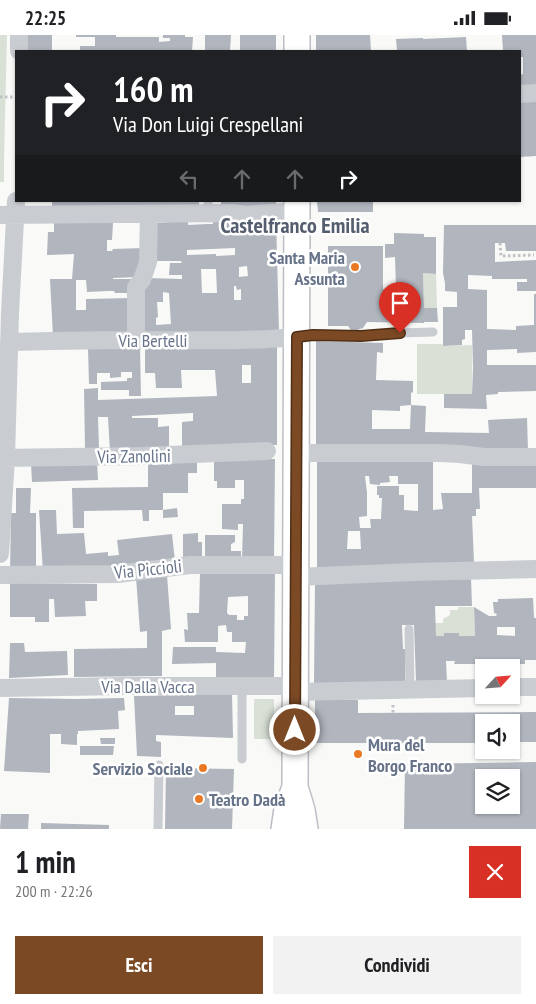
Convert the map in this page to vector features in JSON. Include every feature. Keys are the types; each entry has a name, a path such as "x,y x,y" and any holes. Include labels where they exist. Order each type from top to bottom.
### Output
{"main road":[{"path":"297,35 297,50"},
{"path":"297,206 295,787 305,829"},
{"path":"284,829 287,809 295,787"}],"street":[{"path":"19,35 19,50"},
{"path":"521,94 536,93"},
{"path":"0,554 9,342 11,210 149,214 208,208 246,215 297,206"},
{"path":"136,340 136,287 142,280 148,261 149,214"},
{"name":"Via Bertelli","path":"9,342 215,341 297,337"},
{"name":"Via Zanolini","path":"3,458 142,456 267,451"},
{"path":"296,453 441,453 484,457 536,457"},
{"name":"Via Piccioli","path":"0,575 117,574 190,565 296,571 413,572 536,569"},
{"name":"Via Dalla Vacca","path":"0,688 242,686 295,689 475,688"},
{"path":"520,687 536,687"}],"lane":[{"path":"297,337 433,332"},
{"path":"409,629 410,689"},
{"path":"242,686 242,759"},
{"path":"158,765 158,829"}],"path":[{"path":"0,97 15,97"},
{"path":"500,243 501,256 534,255"}],"shaded area":[{"path":"0,35 7,35 4,182 0,182"},
{"path":"423,273 436,274 437,308 424,308"},
{"path":"417,344 442,344 443,346 472,345 472,394 417,394"},
{"path":"458,607 474,607 475,636 459,636 459,633 444,633 444,636 436,636 435,623 443,623 443,619 450,615 450,610 458,610"},
{"path":"254,699 274,699 274,739 254,739"}],"building":[{"path":"24,35 52,35 52,50 24,50"},
{"path":"76,35 116,35 116,37 159,37 159,42 170,41 170,38 163,38 163,35 193,37 192,50 80,50 80,46 95,46 95,37 76,37"},
{"path":"205,35 231,35 230,50 205,50"},
{"path":"240,35 276,35 276,50 240,50"},
{"path":"316,35 370,35 371,50 316,50"},
{"path":"502,35 536,35 536,85 521,86 523,57 521,57 521,50 503,50"},
{"path":"466,37 467,50 397,50 396,39"},
{"path":"521,99 536,99 536,156 521,157"},
{"path":"52,202 199,202 199,207 52,207"},
{"path":"221,202 276,202 276,207 221,207"},
{"path":"317,202 373,202 373,212 318,212"},
{"path":"276,217 279,333 140,335 140,289 146,289 146,278 182,279 182,275 169,275 170,263 182,263 181,261 155,261 156,223 188,221 188,225 213,224 213,220","holes":["235,248 235,255 187,255 187,250","247,266 248,276 239,277 239,267","201,269 216,269 217,293 202,293","234,286 236,286 237,290 241,289 241,300 234,300","163,292 169,293 171,324 156,325 156,318 158,317 157,302 163,302"]},
{"path":"54,220 77,223 113,223 112,240 107,240 107,251 112,251 113,249 144,248 140,277 113,278 132,279 133,293 115,293 114,291 87,292 86,280 76,280 76,310 86,310 86,299 132,298 132,334 53,337 50,279 72,279 74,254 47,255 48,232 54,232"},
{"path":"444,225 536,225 536,251 506,251 505,243 495,243 495,262 536,260 536,291 517,291 517,282 527,282 527,279 492,279 492,276 468,275 468,289 487,290 487,329 516,330 516,326 534,325 534,294 536,294 536,352 517,353 517,349 487,350 487,365 536,365 536,391 498,392 498,394 486,395 487,409 444,408 444,394 472,394 473,368 472,330 465,330 465,339 462,340 462,345 443,346 443,307 457,307 457,292 445,291 443,273"},
{"name":"Santa Maria Assunta","path":"394,233 424,234 424,237 436,237 436,274 423,273 424,308 437,308 438,322 367,322 363,328 357,330 351,330 348,326 328,326 328,246 383,246 383,289 396,289 395,257 385,258 385,244 394,244"},
{"path":"316,341 383,343 383,353 377,352 376,380 413,381 411,405 426,406 425,432 489,433 488,420 527,418 528,451 316,447","holes":["411,405 410,429 372,429 372,410 400,411 400,406"]},
{"path":"277,345 277,445 222,445 182,448 182,422 193,421 193,413 132,416 132,418 158,418 158,427 169,426 169,451 110,452 108,417 98,417 99,449 85,449 84,389 98,388 98,400 217,396 215,370 181,370 182,388 156,388 155,373 145,373 145,347","holes":["242,365 251,365 251,383 242,383"]},
{"path":"88,348 140,348 141,396 129,396 129,390 101,390 101,382 127,381 127,378 132,378 132,372 121,372 121,377 110,378 110,373 97,373 97,384 89,384"},
{"path":"214,459 275,459 274,560 242,559 243,524 238,524 238,530 222,529 222,504 241,504 241,499 244,499 244,480 235,480 235,488 217,488 217,481 214,481"},
{"path":"317,459 433,460 433,510 443,509 441,493 472,493 472,463 536,463 536,488 479,488 480,509 476,509 476,516 472,516 474,563 317,570","holes":["365,476 369,476 370,484 380,485 380,483 390,482 389,476 398,476 398,484 418,484 418,511 404,510 404,495 399,495 399,486 377,486 377,495 379,495 379,498 382,498 381,519 370,519 371,528 360,528 359,517 367,516","348,531 360,531 361,549 347,549"]},
{"path":"148,460 197,460 197,473 188,473 188,493 163,493 163,510 149,510 149,521 143,521 142,510 84,511 84,528 73,528 72,488 148,487"},
{"path":"97,462 98,480 32,482 31,464"},
{"path":"16,488 31,488 30,513 36,513 36,574 10,574 11,513 16,513"},
{"path":"177,508 178,517 163,518 163,510"},
{"path":"39,510 56,510 57,534 84,533 86,554 108,552 108,556 119,555 117,540 172,534 175,561 43,572"},
{"path":"198,533 198,542 202,542 202,561 183,561 183,534"},
{"path":"205,535 235,535 235,542 231,544 231,551 241,551 241,561 205,561"},
{"path":"275,570 274,679 216,677 216,663 172,664 173,647 216,647 216,652 245,653 246,642 232,642 232,632 227,632 226,625 218,626 218,642 185,642 184,629 188,630 187,613 199,613 200,572","holes":["248,596 248,616 244,616 244,620 237,620 237,615 229,615 227,613 228,597"]},
{"path":"167,575 171,629 162,631 162,676 74,677 74,649 147,648 147,631 140,632 136,577"},
{"path":"471,578 472,606 435,606 436,636 444,636 444,633 459,633 459,636 475,636 474,607 489,616 496,616 493,602 498,602 498,599 533,598 534,618 536,618 536,660 525,660 525,664 520,664 520,659 475,659 475,664 454,664 455,661 446,661 447,682 416,682 414,625 402,625 403,649 405,649 405,684 314,684 315,582","holes":["497,627 515,627 515,636 497,635"]},
{"path":"10,583 97,584 97,601 85,601 86,616 55,617 54,599 49,599 49,622 35,622 35,617 10,617"},
{"path":"10,643 24,643 25,652 67,651 68,675 9,678"},
{"path":"232,694 233,738 156,735 156,741 161,742 161,757 137,756 134,696","holes":["175,706 194,706 194,715 175,715"]},
{"path":"9,698 124,698 125,710 118,711 119,729 78,731 77,745 61,744 61,734 50,734 50,773 4,771"},
{"path":"315,699 358,700 358,713 536,712 536,742 520,742 520,714 475,714 475,743 315,743"},
{"path":"100,738 115,738 115,744 101,744"},
{"path":"80,746 114,746 113,755 80,755"},
{"path":"536,762 536,829 404,829 405,764"},
{"name":"Teatro Dadà","path":"166,768 234,769 232,829 165,829"},
{"path":"1,814 29,814 28,829 0,829"},
{"path":"41,823 109,825 109,829 41,829"}],"place":[{"name":"Santa Maria Assunta","path":"355,267"},
{"name":"Mura del Borgo Franco","path":"358,754"},
{"name":"Servizio Sociale","path":"203,768"},
{"name":"Teatro Dadà","path":"199,799"}],"district":[{"name":"Castelfranco Emilia","path":"295,225"}],"route":[{"path":"295,730 297,337 400,333"}]}
